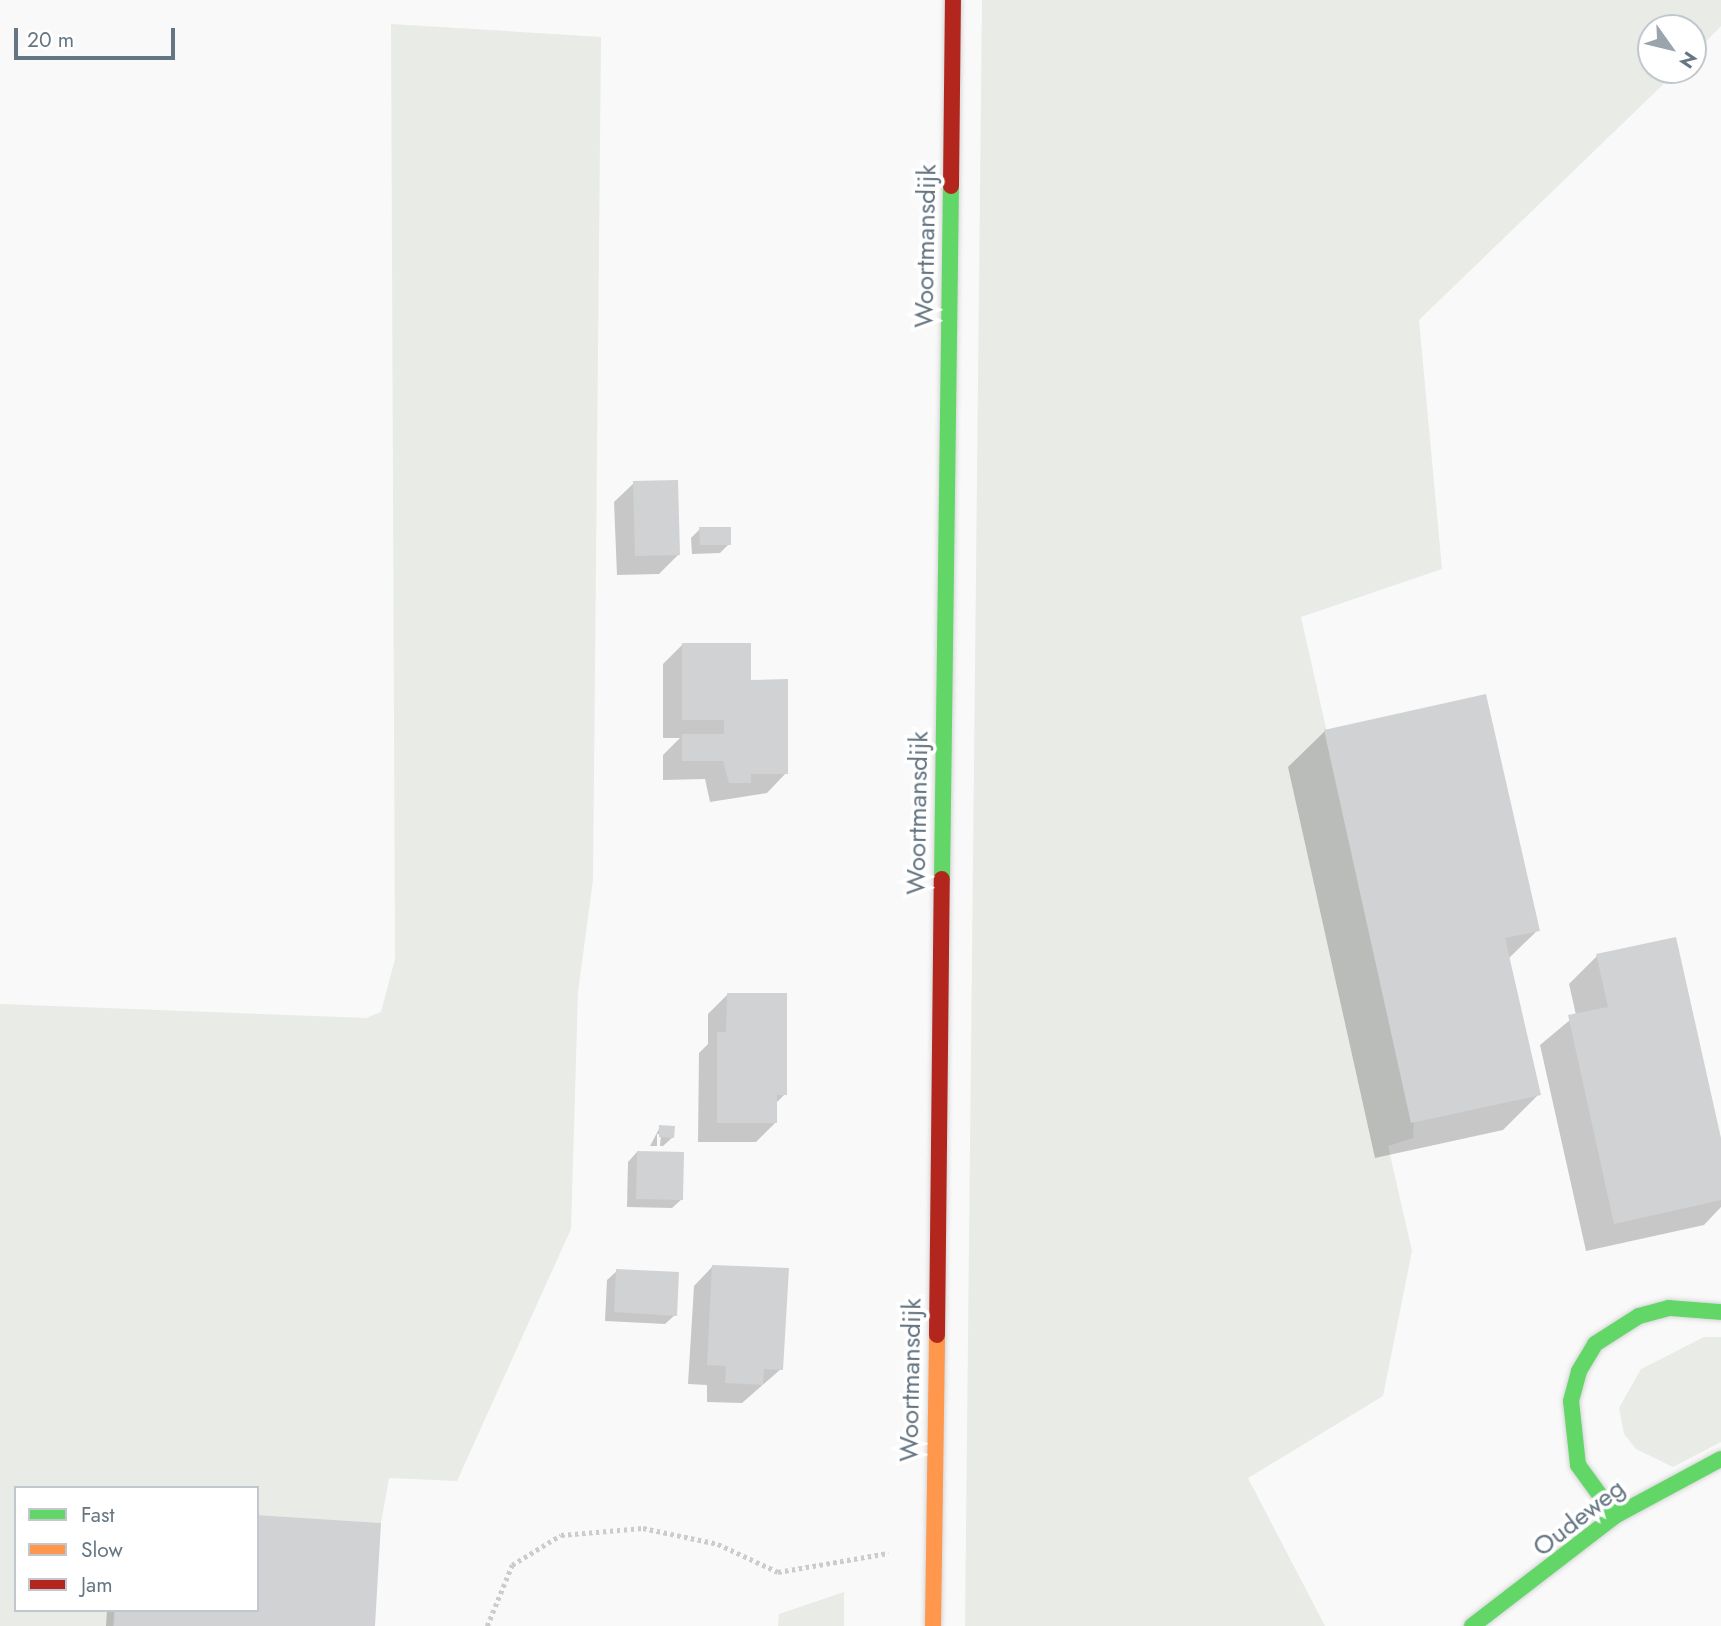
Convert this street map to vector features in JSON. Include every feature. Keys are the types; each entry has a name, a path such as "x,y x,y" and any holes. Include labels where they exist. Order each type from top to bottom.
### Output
{"street":[{"name":"Woortmansdijk","path":"933,1626 953,0"},
{"path":"1615,1516 1594,1493 1573,1444 1571,1401 1579,1371 1595,1344 1639,1316 1668,1308 1721,1312"},
{"name":"Oudeweg","path":"1472,1626 1548,1574 1615,1516 1721,1459"}],"path":[{"path":"487,1626 512,1565 561,1535 643,1528 718,1544 778,1572 934,1545"}],"shaded area":[{"path":"982,0 1721,0 1721,26 1707,40 1707,14 1637,14 1637,84 1663,84 1419,320 1442,569 1301,617 1414,1119 1413,1138 1388,1146 1412,1251 1383,1396 1248,1478 1325,1626 965,1626"},
{"path":"391,24 601,37 593,880 578,992 571,1229 457,1481 389,1478 381,1523 259,1515 259,1486 14,1486 14,1612 114,1612 113,1626 0,1626 0,1004 366,1018 381,1012 395,959"},
{"path":"1704,1337 1721,1337 1721,1442 1673,1467 1636,1449 1624,1434 1619,1408 1641,1369"},
{"path":"844,1592 844,1626 778,1626 779,1614"}],"building":[{"path":"678,480 680,555 635,556 633,481"},
{"path":"699,527 731,527 731,545 700,545"},
{"path":"682,643 751,643 751,680 788,679 788,774 751,774 751,783 729,783 723,761 682,761 682,734 724,734 724,720 682,720"},
{"path":"1486,694 1540,931 1505,938 1541,1095 1411,1123 1324,730"},
{"path":"1676,937 1721,1138 1721,1200 1614,1224 1568,1015 1608,1007 1596,954"},
{"path":"727,993 787,993 787,1095 777,1095 777,1123 717,1123 717,1032 726,1032"},
{"path":"659,1125 675,1126 674,1138 659,1137"},
{"path":"637,1151 684,1152 683,1200 636,1199"},
{"path":"712,1265 789,1268 783,1370 764,1369 763,1385 725,1383 726,1366 707,1365"},
{"path":"616,1269 679,1272 677,1316 614,1312"},
{"path":"259,1515 381,1523 375,1626 114,1626 115,1612 259,1612"}],"traffic: fast":[{"path":"942,879 951,186"},
{"path":"1615,1516 1578,1465 1571,1401 1579,1371 1595,1344 1639,1316 1669,1308 1721,1312"},
{"path":"1472,1626 1615,1516 1721,1459"}],"traffic: slow":[{"path":"933,1626 937,1335"}],"traffic: jam":[{"path":"951,186 953,0"},
{"path":"937,1335 942,879"}]}
